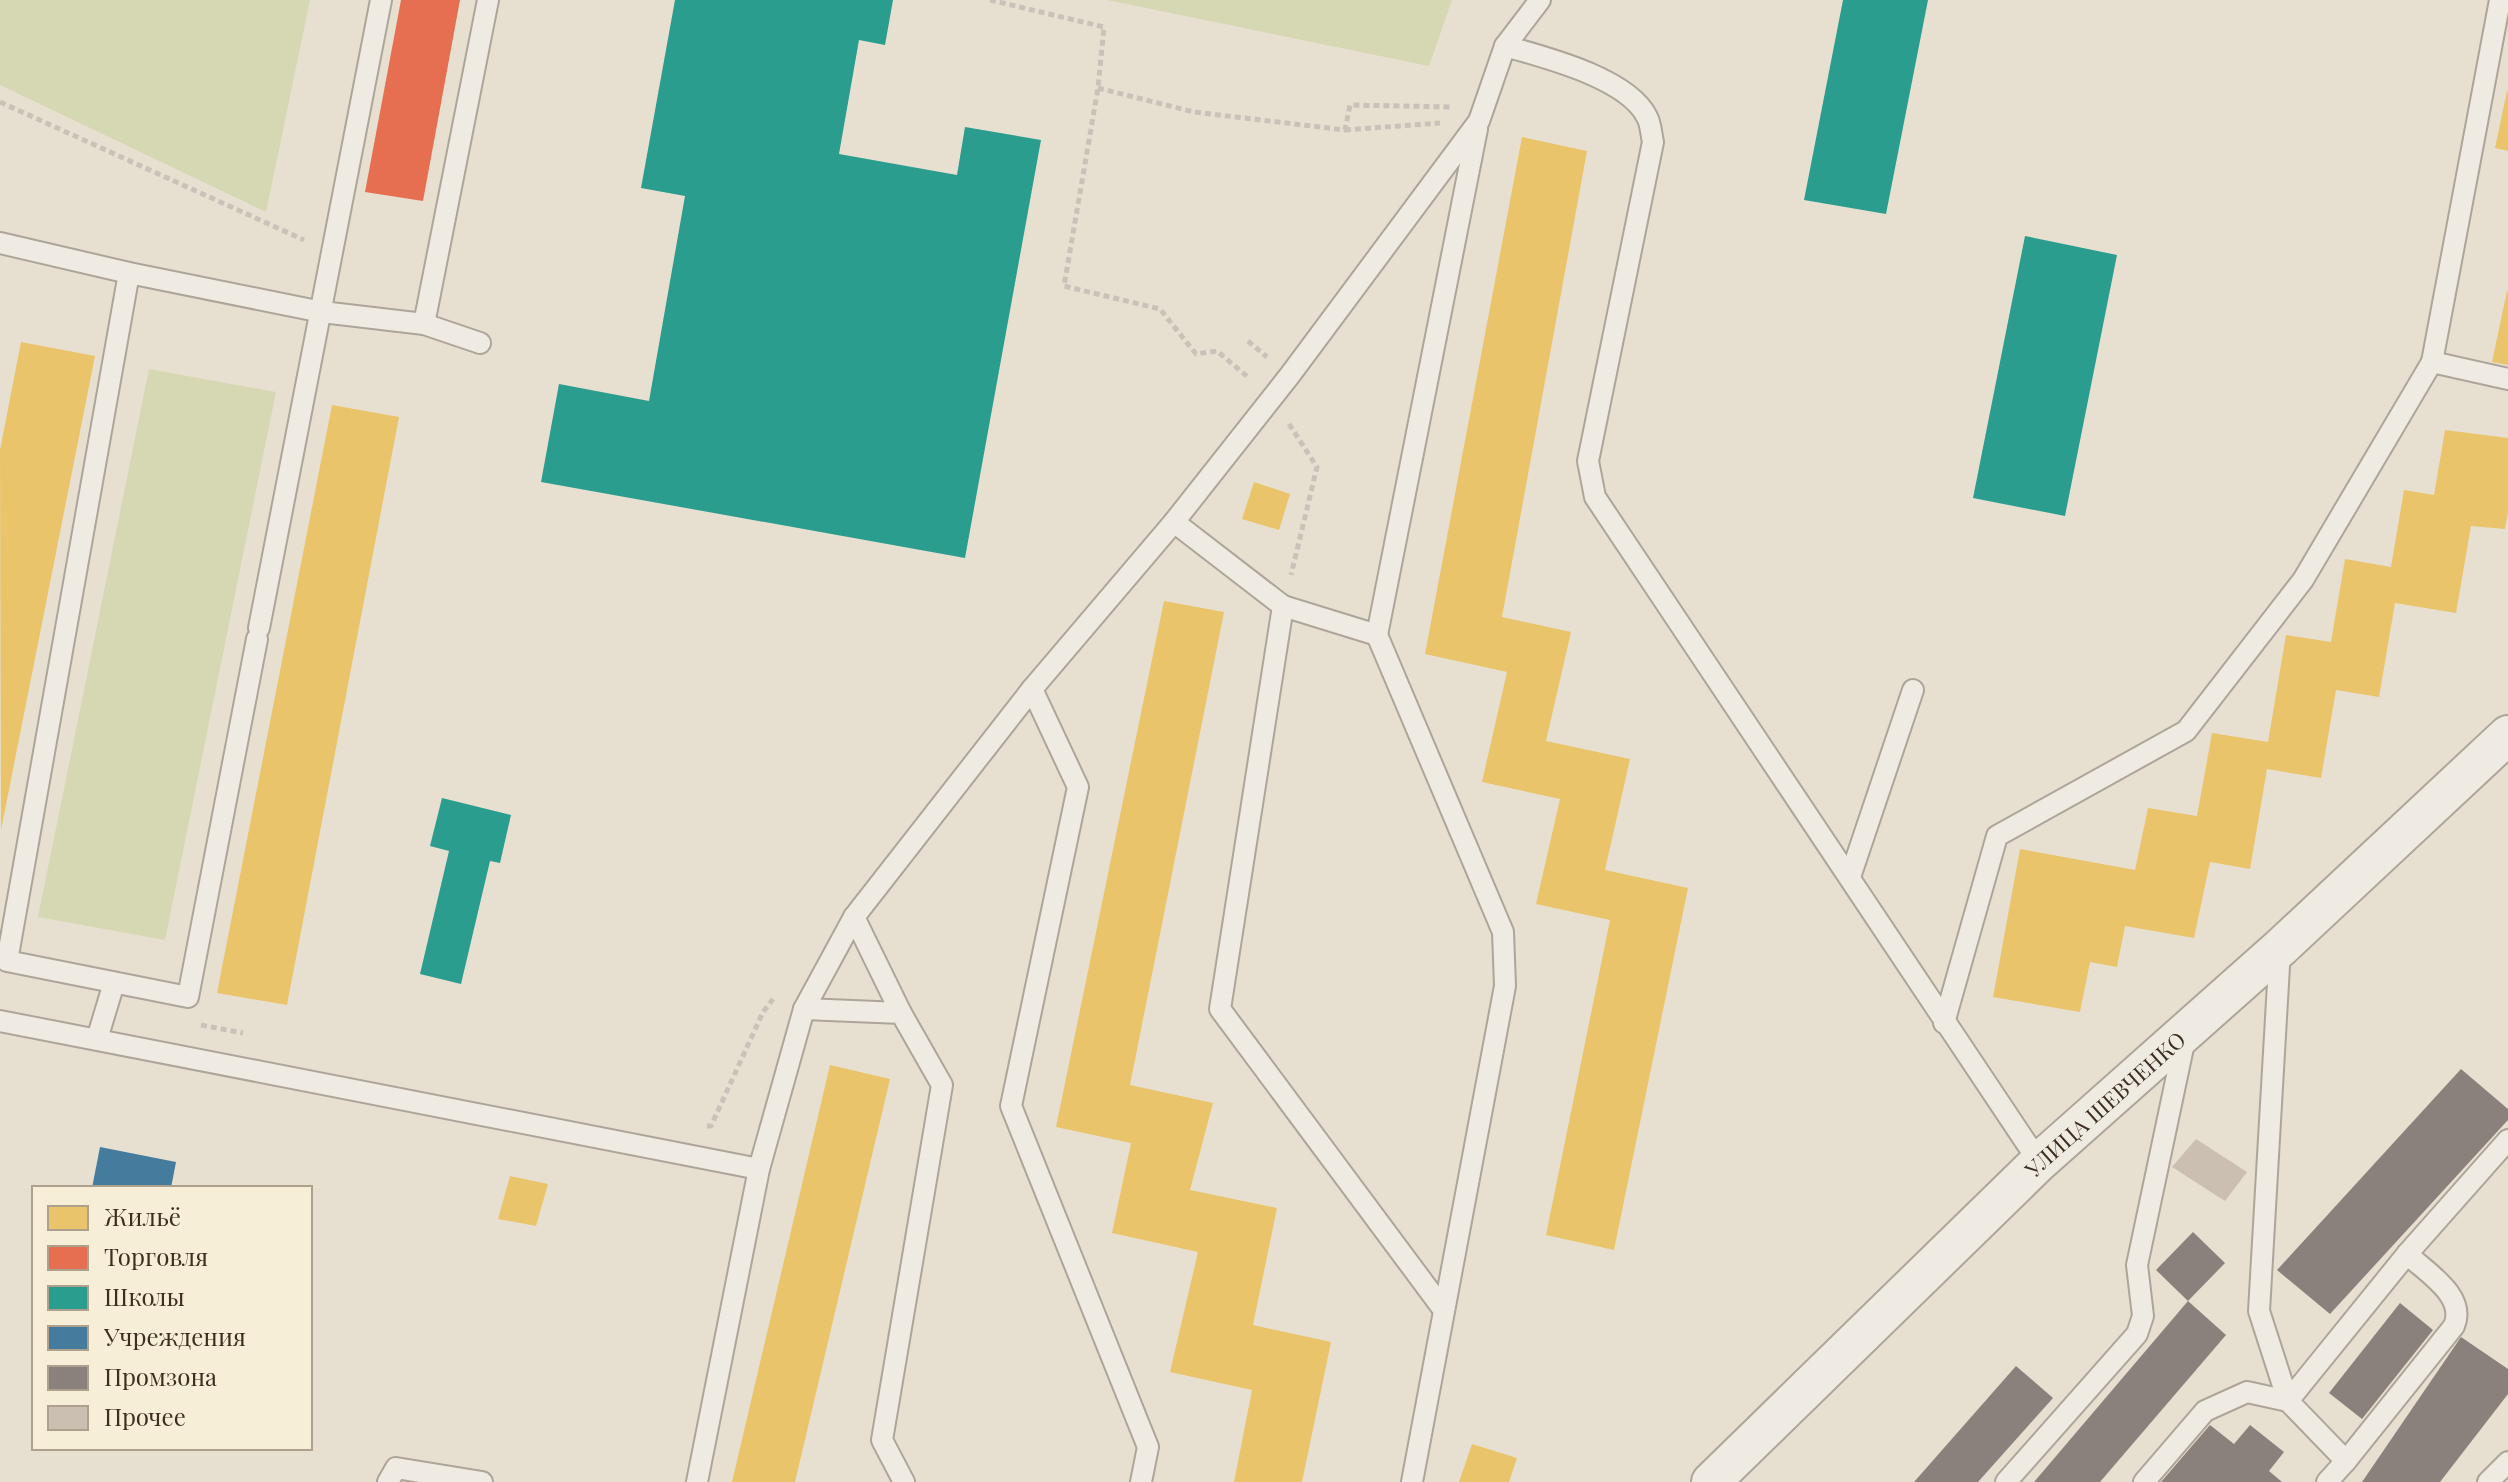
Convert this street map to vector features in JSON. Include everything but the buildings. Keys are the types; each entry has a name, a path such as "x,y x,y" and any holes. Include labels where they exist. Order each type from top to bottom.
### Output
{"street":[{"name":"УЛИЦА ШЕВЧЕНКО","path":"1711,1482 2039,1162 2280,948 2508,735"}],"lane":[{"path":"129,273 7,961 188,997 381,0"},
{"path":"424,324 488,0"},
{"path":"1412,1482 1505,986 1503,932 1377,635 1479,121 1505,46 1540,0"},
{"path":"1944,1023 1997,836 2186,731 2303,580 2432,362 2500,0"},
{"path":"1505,46 1568,63 1627,94 1647,116 1653,142 1588,461 1595,497 2039,1162"},
{"path":"697,1482 759,1169 804,1009 854,917 1032,689 1174,522 1290,375 1479,121"},
{"path":"0,243 322,312 424,324 480,343"},
{"path":"2432,362 2508,379"},
{"path":"1174,522 1283,606 1377,635"},
{"path":"1283,606 1220,1009 1443,1309"},
{"path":"1032,689 1078,787 1011,1106 1148,1447 1141,1482"},
{"path":"1850,877 1913,690"},
{"path":"854,917 901,1013 942,1085 882,1440 904,1482"},
{"path":"2280,948 2259,1311 2288,1401 2346,1461"},
{"path":"97,1039 114,983"},
{"path":"804,1009 901,1013"},
{"path":"0,1021 759,1169"},
{"path":"2006,1482 2137,1334 2143,1316 2137,1265 2186,1032"},
{"path":"2288,1401 2407,1254 2508,1140"},
{"path":"2327,1482 2454,1326 2458,1317 2455,1302 2448,1292 2407,1254"},
{"path":"2144,1482 2205,1411 2247,1392 2288,1401"},
{"path":"2488,1482 2508,1462"},
{"path":"388,1482 396,1468 482,1482"}],"path":[{"path":"990,0 1104,27 1098,88 1064,286 1160,309"},
{"path":"1098,88 1194,112 1345,130 1479,121"},
{"path":"0,102 304,240"},
{"path":"1345,130 1350,105 1462,108"},
{"path":"695,1123 711,1126 763,1012 781,988"},
{"path":"200,1024 246,1034"}],"green space":[{"path":"0,0 310,0 266,212 0,85"},
{"path":"1107,0 1452,0 1429,66"},
{"path":"149,369 276,392 165,940 38,917"}]}
